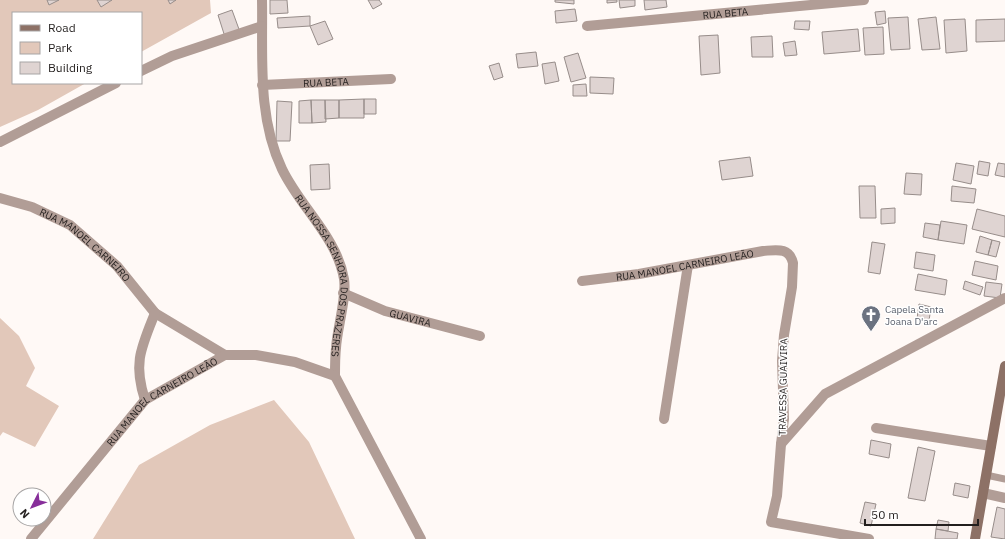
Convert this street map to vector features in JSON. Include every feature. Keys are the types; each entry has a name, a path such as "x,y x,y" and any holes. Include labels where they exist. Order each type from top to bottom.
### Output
{"main road":[{"path":"975,539 1005,366"}],"street":[{"name":"RUA NOSSA SENHORA DOS PRAZERES","path":"262,0 262,84 272,146 282,170 326,237 338,262 344,280 336,348 335,376 422,539"},
{"name":"RUA BETA","path":"587,26 864,0"},
{"path":"142,71 172,56 262,26"},
{"name":"RUA BETA","path":"262,84 391,79"},
{"path":"0,142 114,84"},
{"name":"RUA MANOEL CARNEIRO","path":"0,198 32,207 70,225 117,266 155,313 225,355"},
{"name":"RUA MANOEL CARNEIRO LEÃO","path":"582,281 688,265 763,251 783,250 788,253"},
{"name":"TRAVESSA GUAIVIRA","path":"788,253 793,263 792,287 784,342 784,419 777,496 771,522 869,539"},
{"path":"664,419 688,265"},
{"name":"GUAVIRA","path":"343,293 385,311 480,336"},
{"path":"782,444 825,394 1005,298"},
{"path":"145,400 140,385 138,363 143,342 155,313"},
{"name":"RUA MANOEL CARNEIRO LEÃO","path":"31,539 145,400 225,355 256,355 295,362 335,376"},
{"path":"876,428 991,446"},
{"path":"983,494 1005,498"}],"lane":[{"path":"986,475 1005,479"}],"green space":[{"path":"0,0 210,0 211,13 142,51 142,12 12,12 12,84 84,84 38,110 0,127"},
{"path":"0,318 19,336 35,368 26,386 59,406 35,447 3,432 0,436"},
{"path":"274,400 309,442 355,539 93,539 139,465 210,425"}],"building":[{"path":"47,0 59,0 49,5"},
{"path":"97,0 112,0 101,7"},
{"path":"168,0 176,0 170,4"},
{"path":"270,0 287,0 288,13 270,14"},
{"path":"368,0 379,0 382,4 373,9"},
{"path":"555,0 574,0 574,4 555,2"},
{"path":"607,0 617,0 617,2 607,3"},
{"path":"619,0 635,0 635,6 620,8"},
{"path":"644,0 666,0 667,7 645,10"},
{"path":"575,9 577,21 556,23 555,11"},
{"path":"232,10 240,32 225,37 218,15"},
{"path":"885,11 886,23 877,25 875,12"},
{"path":"310,16 310,26 278,28 277,18"},
{"path":"908,17 910,49 891,50 888,18"},
{"path":"936,17 940,49 922,50 918,19"},
{"path":"965,19 967,51 946,53 944,20"},
{"path":"1005,19 1005,41 976,42 976,20"},
{"path":"325,21 333,39 318,45 310,26"},
{"path":"795,21 810,21 809,30 794,29"},
{"path":"883,27 884,54 865,55 863,28"},
{"path":"858,29 860,51 824,54 822,32"},
{"path":"718,35 720,73 701,75 699,36"},
{"path":"772,36 773,57 752,57 751,37"},
{"path":"795,41 797,55 785,56 783,43"},
{"path":"536,52 538,66 518,68 516,54"},
{"path":"578,53 586,78 571,82 564,57"},
{"path":"555,62 559,81 545,84 542,64"},
{"path":"499,63 503,77 494,80 489,66"},
{"path":"590,77 614,78 613,94 590,93"},
{"path":"586,84 587,96 573,96 573,85"},
{"path":"364,99 376,99 376,114 364,114"},
{"path":"364,99 364,118 339,118 339,100"},
{"path":"311,100 325,100 326,122 312,123"},
{"path":"311,100 312,123 299,123 299,101"},
{"path":"325,100 339,100 339,118 325,119"},
{"path":"277,101 292,102 290,141 276,141"},
{"path":"750,157 753,176 722,180 719,161"},
{"path":"979,161 990,163 988,176 977,174"},
{"path":"956,163 974,166 971,184 953,180"},
{"path":"998,163 1005,164 1005,177 995,175"},
{"path":"329,164 330,189 311,190 310,165"},
{"path":"906,173 922,174 921,195 904,194"},
{"path":"859,186 875,186 876,218 860,218"},
{"path":"952,186 976,189 974,203 951,201"},
{"path":"895,208 895,223 881,224 881,209"},
{"path":"977,209 1005,216 1005,237 972,229"},
{"path":"941,221 967,225 964,244 938,240"},
{"path":"925,223 940,225 938,240 923,237"},
{"path":"980,236 992,240 988,255 976,252"},
{"path":"992,240 1000,242 996,257 988,255"},
{"path":"872,242 885,244 880,274 868,272"},
{"path":"916,252 935,255 933,271 914,268"},
{"path":"975,261 998,266 996,280 972,275"},
{"path":"918,274 947,280 945,295 915,290"},
{"path":"965,281 983,287 980,295 963,289"},
{"path":"986,282 1002,284 1000,298 984,296"},
{"path":"919,304 931,307 929,321 917,319"},
{"path":"871,440 891,444 889,458 869,454"},
{"path":"918,447 935,451 925,501 908,498"},
{"path":"955,483 970,486 968,498 953,495"},
{"path":"865,502 876,504 871,526 860,523"},
{"path":"997,507 1005,509 1005,539 991,537"},
{"path":"938,520 949,522 948,531 936,529"},
{"path":"936,529 958,533 957,539 935,539"}],"place":[{"name":"Capela Santa Joana D'arc","path":"871,332"}]}
